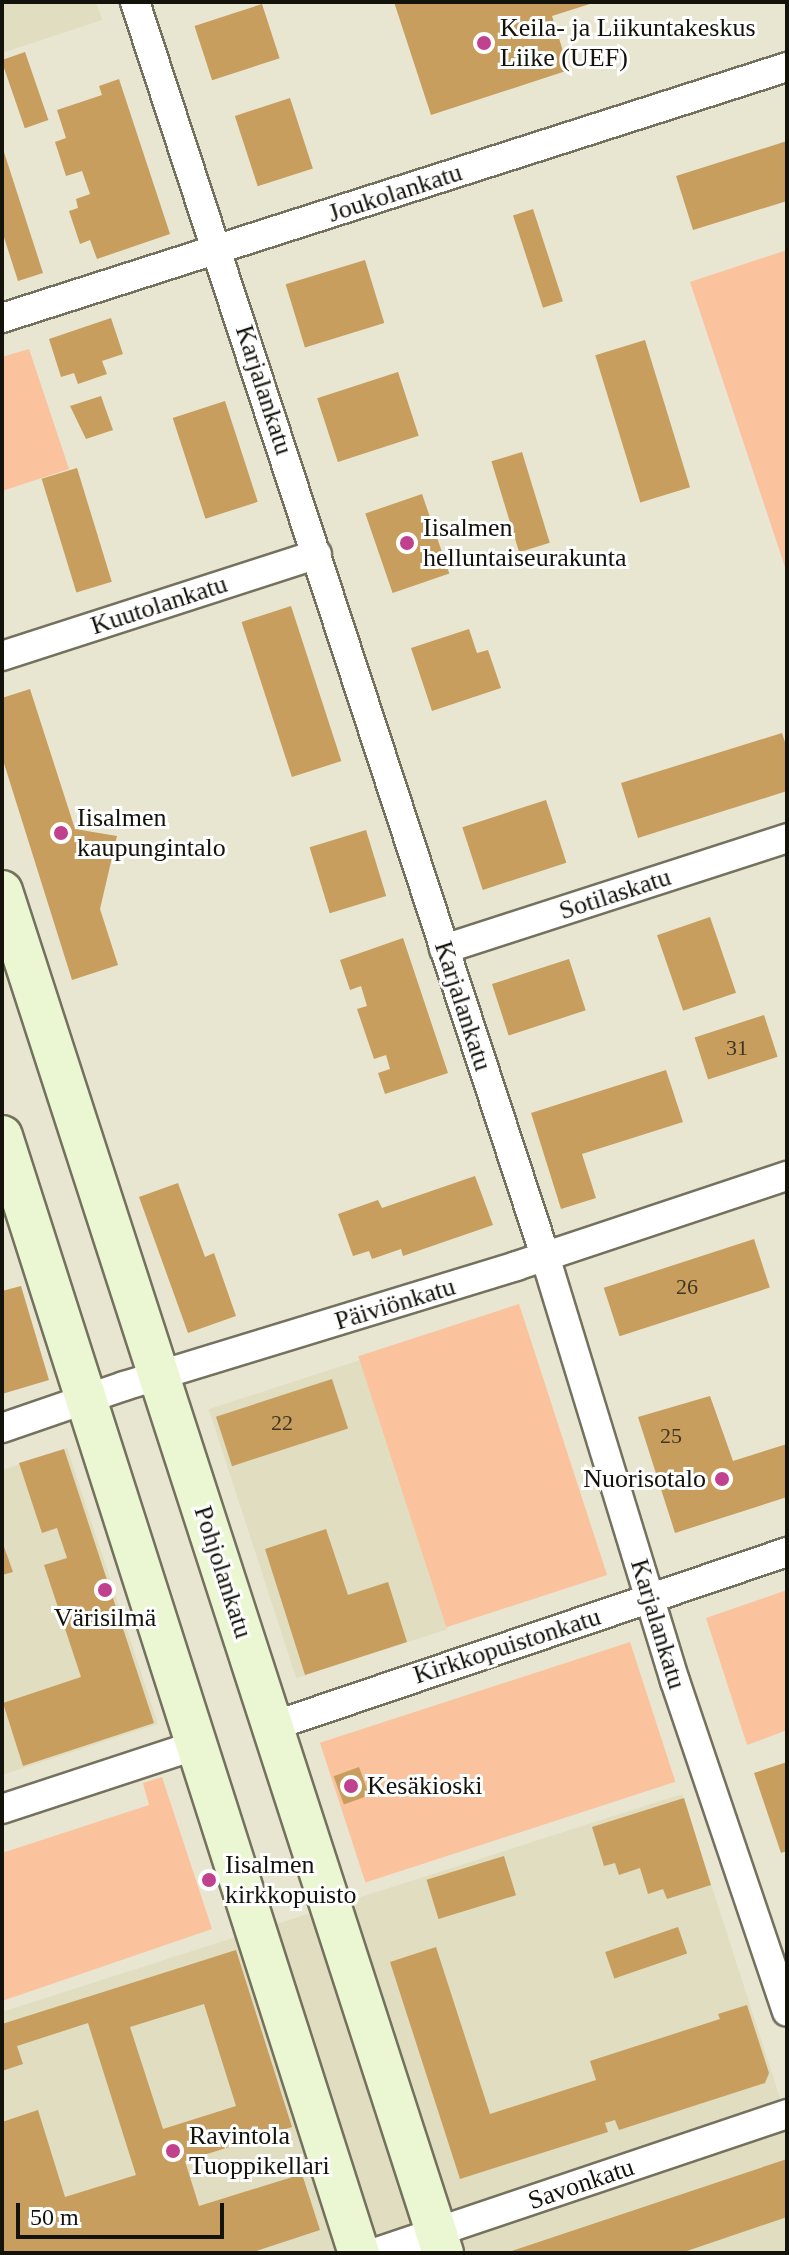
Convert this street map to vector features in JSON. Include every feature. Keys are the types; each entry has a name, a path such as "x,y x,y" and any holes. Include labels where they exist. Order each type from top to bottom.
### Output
{"main road":[{"name":"Pohjolankatu","path":"2,891 440,2243"},
{"path":"2,1136 359,2253"}],"street":[{"name":"Karjalankatu","path":"135,2 219,250 545,1256 650,1600 787,2012"},
{"name":"Joukolankatu","path":"2,318 787,67"},
{"name":"Kuutolankatu","path":"2,656 317,554"},
{"name":"Sotilaskatu","path":"444,949 787,838"},
{"name":"Päiviönkatu","path":"2,1428 787,1176"},
{"name":"Kirkkopuistonkatu","path":"273,1726 787,1552"},
{"path":"2,1809 197,1745"},
{"name":"Savonkatu","path":"374,2253 440,2243 787,2114"}],"shaded area":[{"path":"2,2 96,2 102,20 2,53"},
{"path":"787,250 787,573 690,282"},
{"path":"29,349 69,469 2,491 2,357"},
{"path":"519,1304 607,1575 446,1627 358,1356"},
{"path":"360,1360 447,1629 296,1678 209,1409"},
{"path":"67,1448 158,1724 2,1775 2,1470"},
{"path":"787,1590 787,1730 747,1745 706,1618"},
{"path":"630,1642 675,1782 365,1883 320,1743"},
{"path":"162,1777 212,1929 2,2001 2,1853 149,1805 143,1783"},
{"path":"682,1794 787,2120 787,2253 2,2253 2,2012"}],"building":[{"name":"Keila- ja Liikuntakeskus Liike (UEF)","path":"394,2 593,3 552,16 569,70 431,115"},
{"path":"262,4 280,58 212,80 194,26"},
{"path":"25,52 48,120 25,128 2,60"},
{"path":"119,79 170,234 97,259 90,240 80,244 69,211 78,208 76,199 90,194 82,171 66,176 55,142 66,138 57,110 102,95 99,86"},
{"path":"290,98 313,168 258,186 235,116"},
{"path":"787,141 787,201 693,230 676,176"},
{"path":"3,149 43,273 18,281 2,231"},
{"path":"533,209 563,301 543,308 513,215"},
{"path":"365,260 384,323 305,347 286,284"},
{"path":"111,318 123,354 102,361 107,374 78,384 74,373 61,377 49,339"},
{"path":"645,340 690,487 640,502 595,355"},
{"path":"398,372 419,436 338,462 317,398"},
{"path":"101,396 113,430 86,439 70,406"},
{"path":"225,401 258,502 205,519 173,418"},
{"path":"522,452 550,543 519,552 491,461"},
{"path":"77,468 112,582 76,593 42,479"},
{"name":"Iisalmen helluntaiseurakunta","path":"422,494 449,573 393,593 365,514"},
{"path":"291,606 341,761 292,777 242,622"},
{"path":"469,629 477,653 488,650 501,688 432,711 411,648"},
{"name":"Iisalmen kaupungintalo","path":"30,689 75,829 117,836 100,909 118,965 72,980 2,757 2,698"},
{"path":"782,733 787,748 787,791 638,838 621,783"},
{"path":"546,800 566,863 483,890 462,827"},
{"path":"366,830 386,896 330,913 310,847"},
{"path":"710,917 736,993 683,1011 657,935"},
{"path":"403,938 448,1073 385,1094 378,1073 390,1069 386,1055 374,1059 357,1009 367,1006 361,986 350,990 340,960"},
{"path":"569,959 586,1010 509,1035 492,984"},
{"path":"764,1015 778,1057 708,1079 695,1038"},
{"path":"666,1070 683,1122 582,1154 596,1198 561,1209 531,1113"},
{"path":"475,1176 493,1225 403,1256 401,1249 372,1259 369,1251 353,1256 338,1214 378,1200 382,1208"},
{"path":"178,1183 205,1257 214,1253 236,1316 188,1333 139,1197"},
{"path":"754,1239 770,1288 619,1336 604,1288"},
{"path":"21,1286 49,1380 2,1394 2,1291"},
{"path":"332,1379 348,1428 232,1466 216,1417"},
{"name":"Nuorisotalo","path":"710,1396 733,1461 787,1444 787,1497 675,1533 638,1417"},
{"path":"64,1449 154,1723 23,1766 3,1703 81,1677 44,1565 67,1558 57,1528 42,1533 19,1463"},
{"path":"326,1529 348,1595 388,1582 407,1642 305,1675 265,1549"},
{"path":"2,1541 13,1572 2,1575"},
{"path":"787,1762 787,1851 781,1853 754,1773"},
{"name":"Kesäkioski","path":"359,1767 369,1795 344,1804 334,1776"},
{"path":"684,1798 711,1885 667,1899 663,1889 648,1894 640,1868 619,1875 615,1863 604,1866 592,1827"},
{"path":"504,1856 516,1895 439,1919 427,1880"},
{"path":"678,1927 687,1953 614,1979 605,1952"},
{"path":"436,1947 490,2114 596,2080 590,2061 720,2019 718,2014 747,2005 769,2073 765,2083 619,2130 615,2120 605,2123 608,2132 460,2179 390,1962"},
{"path":"236,1950 292,2127 185,2161 199,2206 302,2174 320,2230 250,2253 2,2253 2,2122 38,2110 65,2197 136,2175 88,2023 17,2046 23,2064 2,2071 2,2024","holes":["204,2004 236,2106 163,2129 130,2027"]},
{"path":"787,2159 787,2217 681,2253 506,2253"}],"place":[{"name":"Keila- ja Liikuntakeskus Liike (UEF)","path":"484,43"},
{"name":"Iisalmen helluntaiseurakunta","path":"407,543"},
{"name":"Iisalmen kaupungintalo","path":"61,833"},
{"name":"Nuorisotalo","path":"722,1479"},
{"name":"Värisilmä","path":"105,1590"},
{"name":"Kesäkioski","path":"351,1786"},
{"name":"Iisalmen kirkkopuisto","path":"209,1880"},
{"name":"Ravintola Tuoppikellari","path":"173,2151"}]}
